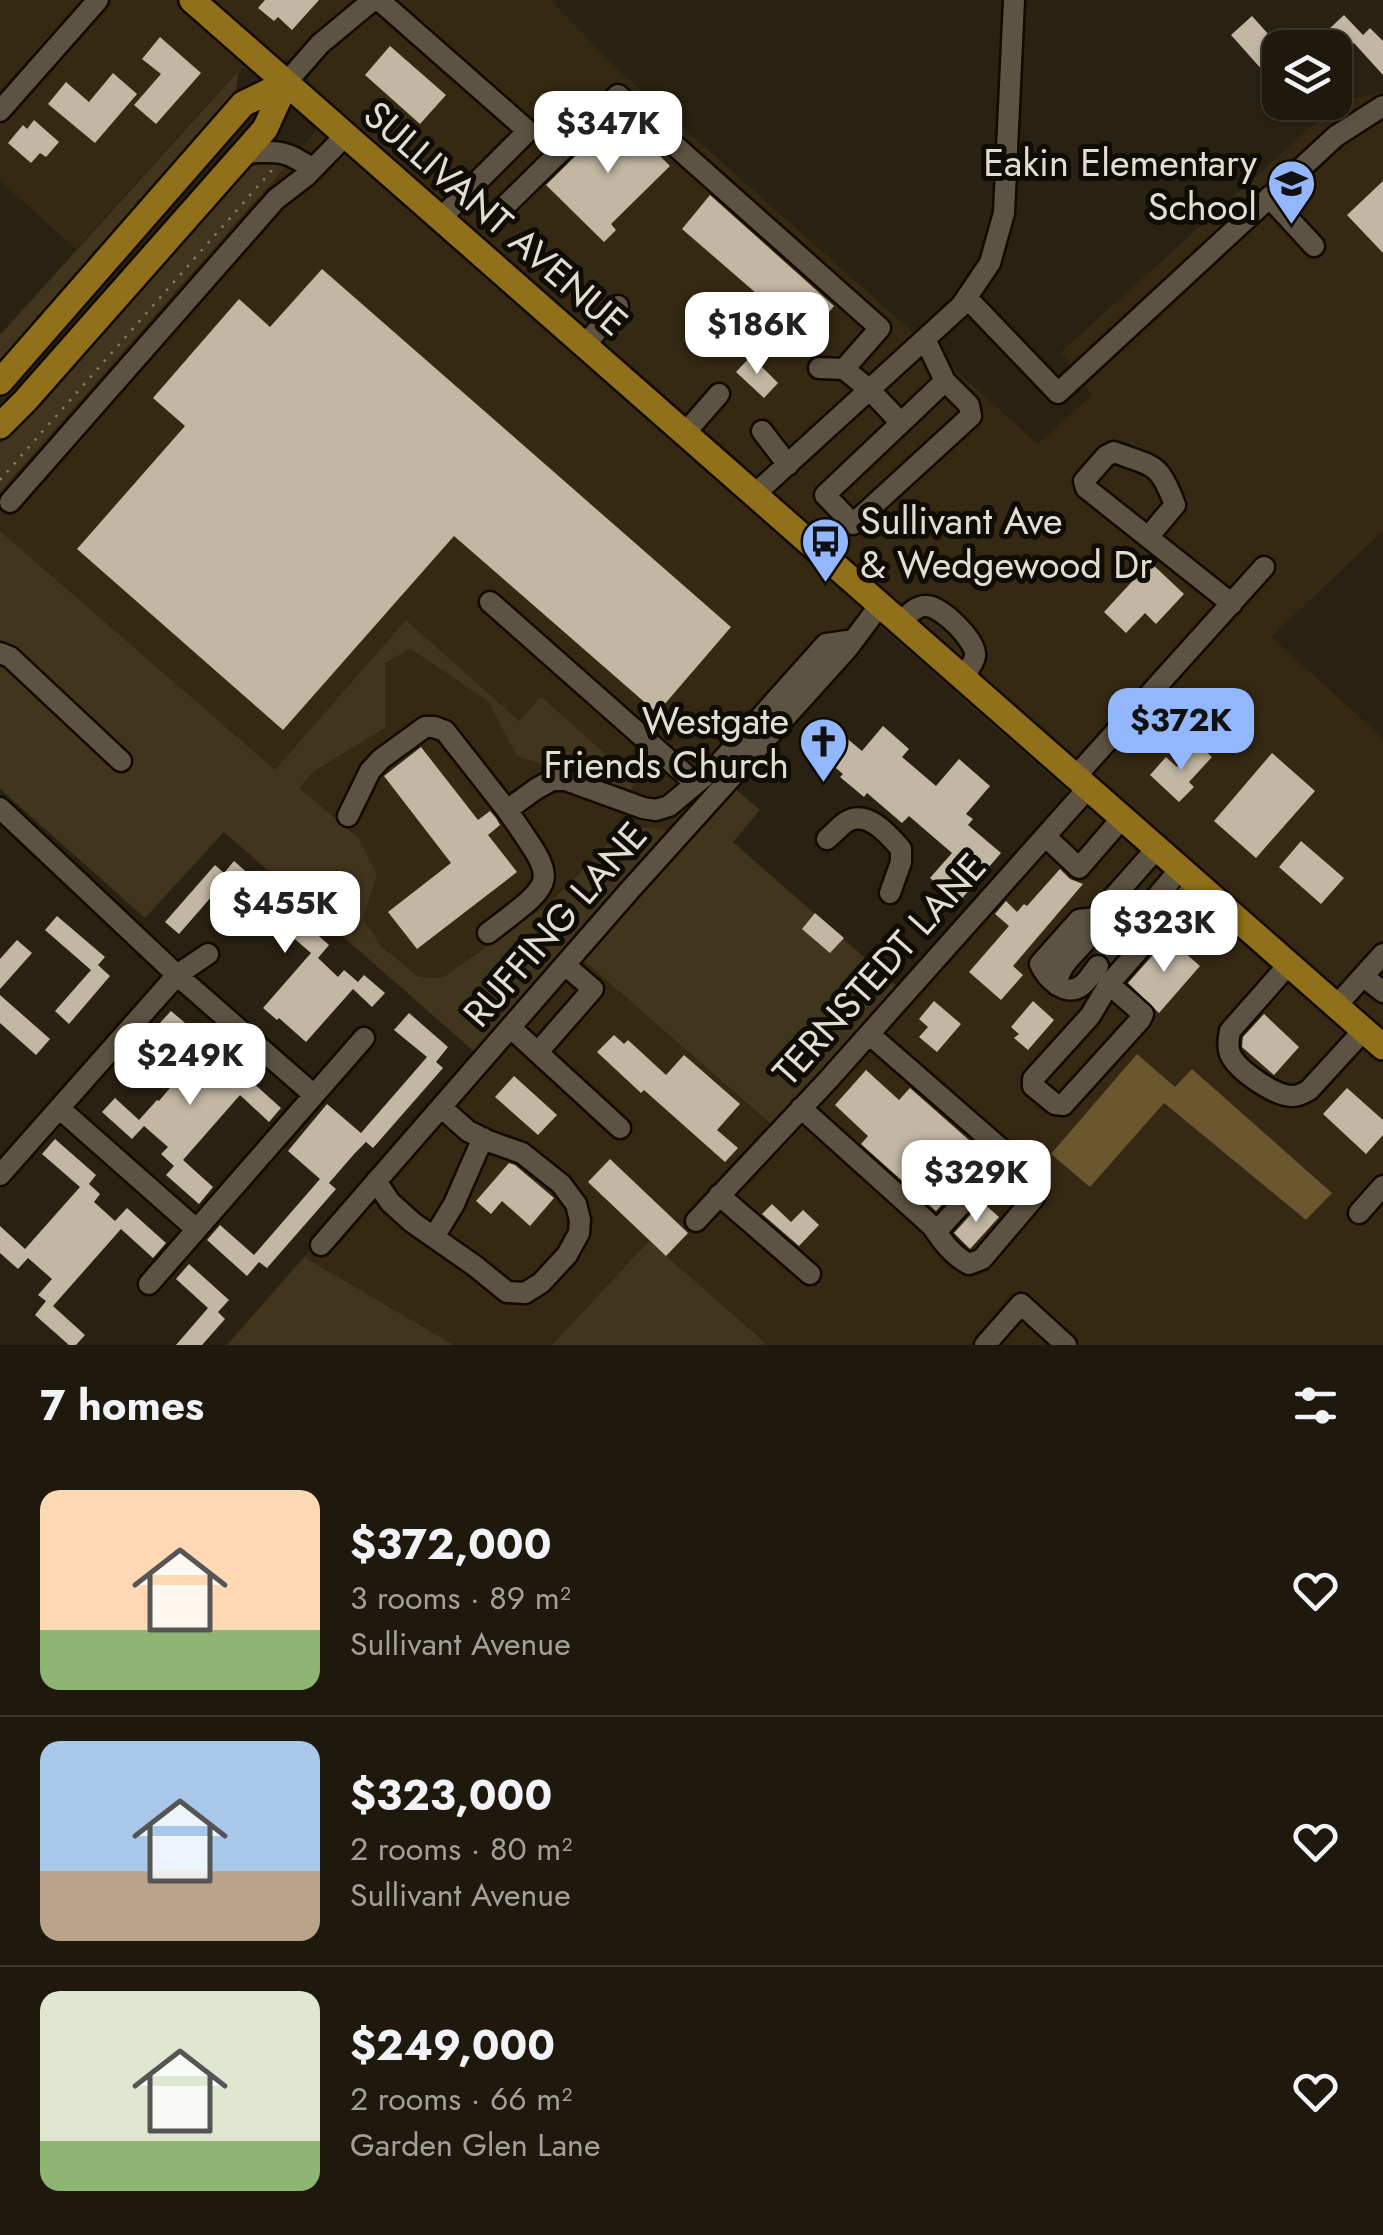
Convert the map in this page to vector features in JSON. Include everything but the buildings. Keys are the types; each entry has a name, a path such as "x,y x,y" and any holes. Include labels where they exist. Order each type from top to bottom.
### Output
{"main road":[{"name":"SULLIVANT AVENUE","path":"192,0 1374,1038"},
{"path":"0,426 265,129 286,83"},
{"path":"0,382 243,104 286,83"}],"street":[{"path":"0,111 98,0"},
{"path":"286,83 320,44 373,0 528,130 440,218"},
{"path":"756,494 967,298 990,263 1004,213 1014,0"},
{"path":"504,207 618,95 880,328 844,369"},
{"path":"967,298 1058,393 1336,136 1383,106"},
{"path":"10,502 276,199 345,136"},
{"path":"243,153 282,152 312,169"},
{"path":"1269,197 1314,246"},
{"path":"585,345 618,306"},
{"path":"925,339 944,381 968,405 971,416 854,524 825,495 944,381"},
{"path":"819,368 844,369 901,422"},
{"path":"685,433 719,394"},
{"path":"762,431 788,464"},
{"path":"1148,538 1174,505 1164,477 1152,466 1114,452 1084,481 1086,488 1148,538 1232,604"},
{"name":"TERNSTEDT LANE","path":"696,1221 1045,836 1082,782 1264,567"},
{"path":"490,602 696,784"},
{"name":"RUFFING LANE","path":"321,1245 854,640 880,605"},
{"path":"507,810 552,780 566,780 642,808 656,810 669,806 718,766 826,644 854,640"},
{"path":"0,653 10,657 121,760"},
{"path":"348,816 370,771 381,759 425,727 445,731 542,860 545,874 542,888 533,899 488,933"},
{"path":"0,808 177,975 314,1095"},
{"path":"1045,836 1079,868 1123,817"},
{"path":"827,839 849,820 859,818 870,821 892,839 901,848 901,862 890,893"},
{"path":"1104,975 1074,990 1057,985 1058,972 1093,932 1094,918 1158,848"},
{"path":"1104,975 1142,1014 1140,1020 1064,1104 1055,1104 1033,1086 1033,1079 1090,1016 1104,975 1189,876"},
{"path":"1144,912 1189,876"},
{"path":"0,1175 177,975 208,954"},
{"path":"1337,1006 1383,954"},
{"path":"1289,964 1230,1031 1230,1055 1237,1064 1264,1086 1291,1096 1309,1090 1374,1038"},
{"path":"538,1052 593,989 565,965"},
{"path":"1362,976 1383,992"},
{"path":"511,1028 620,1128"},
{"path":"801,1108 936,1232 940,1241 963,1262 969,1264 982,1258 1038,1192 1038,1184 869,1034"},
{"path":"150,1284 364,1038"},
{"path":"376,1181 390,1202 507,1292 525,1293 567,1255 579,1233 580,1220 576,1204 561,1184 522,1153 482,1138 441,1107"},
{"path":"59,1108 196,1229"},
{"path":"434,1237 454,1204 482,1138"},
{"path":"936,1232 1006,1154"},
{"path":"1359,1213 1383,1186"},
{"path":"719,1195 810,1274"},
{"path":"986,1345 1021,1304 1066,1345"}],"path":[{"path":"0,480 266,178 282,152"}],"shaded area":[{"path":"0,0 355,2 295,57 238,70 76,249 0,181"},
{"path":"394,0 550,0 621,72 1038,444 1092,395 1061,352 1318,120 1352,120 1352,98 1383,92 1383,531 1271,637 1383,738 1383,1345 762,1345 765,1341 649,1242 552,1345 454,1345 304,1257 570,948 773,1127 1070,794 876,623 682,840 581,870 551,902 442,978 420,977 381,946 363,917 377,874 359,838 298,788 313,772 385,728 385,663 409,649 488,701 518,756 542,698 520,722 406,621 275,771 0,531 0,492 316,131 307,71 364,17","holes":["1192,1070 1331,1192 1306,1220 1164,1103"]},
{"path":"239,70 235,97 0,364 0,335"},
{"path":"271,160 286,166 0,492 0,444 242,170"},
{"path":"0,531 275,770 406,620 519,721 541,697 635,780 630,794 517,756 488,701 410,649 385,663 385,728 313,772 299,788 359,838 377,874 363,918 381,946 419,977 442,978 551,902 626,825 674,831 478,1055 224,832 145,918 0,789"},
{"path":"733,787 760,810 733,842 899,988 774,1127 580,957"},
{"path":"1137,1054 1175,1087 1192,1069 1332,1193 1306,1220 1164,1103 1090,1187 1051,1154"},
{"path":"649,1241 765,1342 552,1345"},
{"path":"304,1257 454,1345 227,1345"}],"tunnel":[{"path":"1098,966 1144,912"}],"place":[{"name":"Eakin Elementary School","path":"1292,226"},
{"name":"Sullivant Ave & Wedgewood Dr","path":"825,584"},
{"name":"Westgate Friends Church","path":"824,784"}]}
